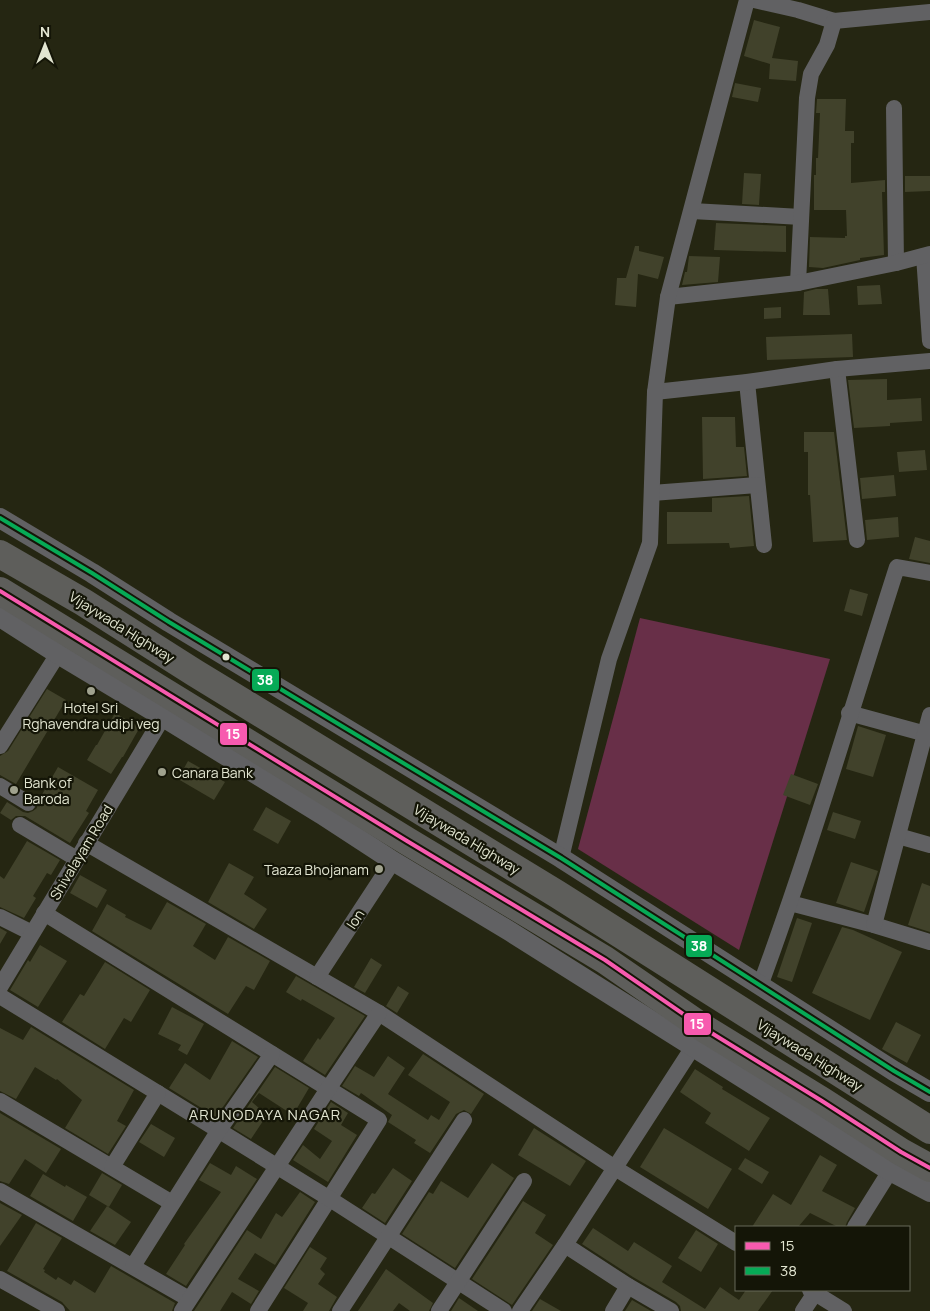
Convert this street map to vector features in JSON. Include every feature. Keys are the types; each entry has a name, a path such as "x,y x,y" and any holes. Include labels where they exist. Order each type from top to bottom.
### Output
{"highway":[{"name":"Vijaywada Highway","path":"0,554 84,602 195,673 557,894 930,1130"},
{"path":"0,591 415,846 605,960 705,1029 901,1152 930,1168"},
{"path":"822,1101 839,1074"}],"street":[{"path":"561,858 610,659 650,543 655,392 668,297 747,0"},
{"path":"754,0 834,21 930,12"},
{"path":"798,283 807,98 811,74 827,45 834,21"},
{"path":"894,108 896,263"},
{"path":"692,211 801,217"},
{"path":"668,297 798,283 927,255 930,341"},
{"path":"655,392 747,382 837,368 930,361"},
{"path":"837,368 857,540"},
{"path":"747,382 764,544"},
{"path":"652,493 757,485"},
{"path":"0,518 561,858 894,1072 930,1092"},
{"path":"760,986 790,903 897,568 930,574"},
{"path":"0,617 511,932 890,1171 930,1192"},
{"path":"0,746 58,654"},
{"path":"850,713 928,734"},
{"path":"874,925 928,734 930,715"},
{"name":"Shivalayam Road","path":"0,987 163,716"},
{"path":"0,786 28,803"},
{"path":"20,825 77,859"},
{"path":"898,836 930,845"},
{"path":"86,843 379,1013 615,1168 735,1242"},
{"name":"Ion","path":"317,977 393,861"},
{"path":"790,903 930,942"},
{"path":"44,914 380,1120 258,1311"},
{"path":"0,916 32,933"},
{"path":"0,996 330,1199 504,1311"},
{"path":"0,1191 133,1266 186,1305 379,1013"},
{"path":"520,1311 565,1246 694,1046"},
{"path":"133,1266 218,1130 272,1054"},
{"path":"112,1167 158,1094"},
{"path":"0,1101 172,1203"},
{"path":"340,1311 464,1120"},
{"path":"856,1226 890,1171"},
{"path":"439,1311 524,1181"},
{"path":"565,1246 671,1311"},
{"path":"0,1278 57,1311"},
{"path":"613,1311 628,1286"},
{"path":"803,1311 814,1291 844,1311"}],"shaded area":[{"path":"640,618 830,659 739,950 578,849"}],"building":[{"path":"754,20 780,27 772,58 798,61 796,81 769,79 770,64 744,56"},
{"path":"735,83 761,88 758,102 732,97"},
{"path":"817,99 846,99 845,131 854,131 854,143 851,143 851,183 885,180 885,192 882,192 884,255 860,258 860,260 823,268 809,267 810,237 845,238 847,236 846,210 814,210 814,175 816,175 816,158 818,158 820,113 816,113"},
{"path":"744,173 761,174 759,205 742,204"},
{"path":"905,176 930,176 930,191 905,192"},
{"path":"716,223 786,226 786,252 714,250"},
{"path":"635,246 639,246 639,251 664,257 658,279 638,274 636,307 615,305 617,278 626,278"},
{"path":"689,256 720,257 718,282 682,285 685,272 687,272"},
{"path":"880,285 882,304 858,305 857,286"},
{"path":"828,289 830,315 803,315 804,292"},
{"path":"781,307 781,318 764,319 764,308"},
{"path":"852,334 853,357 767,360 766,337"},
{"path":"887,379 887,400 921,398 922,421 890,423 890,426 854,428 848,380"},
{"path":"702,417 735,417 736,447 744,447 747,476 703,479"},
{"path":"804,432 834,432 847,540 813,542 810,495 808,495 808,452 804,452"},
{"path":"925,450 927,470 899,472 897,452"},
{"path":"894,475 896,496 862,499 860,478"},
{"path":"749,496 754,546 730,548 729,543 667,544 667,512 712,512 712,498"},
{"path":"898,517 899,537 867,540 865,520"},
{"path":"915,537 930,541 930,563 909,559"},
{"path":"850,589 868,594 862,616 844,611"},
{"path":"47,689 66,700 16,784 0,775 0,756 8,751"},
{"path":"115,713 140,727 111,774 87,760"},
{"path":"858,726 886,735 873,777 846,769"},
{"path":"188,761 225,782 214,800 178,779"},
{"path":"58,767 98,790 86,811 89,813 70,843 25,816 16,816 11,820 0,813 7,802 28,813 37,808 37,799 40,798"},
{"path":"791,774 818,784 810,805 783,795"},
{"path":"266,807 291,821 278,844 253,830"},
{"path":"833,812 861,821 855,839 827,830"},
{"path":"27,841 60,860 51,875 47,873 33,896 36,898 24,918 0,907 0,876 4,879"},
{"path":"851,862 878,871 864,912 836,903"},
{"path":"229,863 254,877 244,894 267,909 254,929 208,902"},
{"path":"80,875 107,890 97,908 70,893"},
{"path":"922,883 930,886 930,932 908,925"},
{"path":"167,902 206,924 193,946 215,960 228,937 270,961 254,990 246,986 228,1014 92,931 107,904 126,915 125,917 151,930"},
{"path":"797,918 812,923 792,982 777,977"},
{"path":"842,927 902,952 870,1020 812,993"},
{"path":"0,928 7,932 0,944"},
{"path":"40,945 67,961 38,1007 10,990 28,960 30,962"},
{"path":"371,958 382,965 365,993 354,987"},
{"path":"105,962 150,990 131,1022 124,1018 105,1049 62,1022 80,994 84,996"},
{"path":"296,976 365,1016 325,1075 303,1061 318,1038 320,1040 335,1018 286,992"},
{"path":"398,986 409,993 397,1013 386,1006"},
{"path":"172,1007 204,1024 187,1055 178,1050 181,1045 158,1034"},
{"path":"896,1022 921,1035 907,1063 882,1049"},
{"path":"31,1027 134,1090 117,1121 126,1126 108,1154 65,1128 82,1100 57,1079 35,1067 16,1099 0,1091 0,1028 23,1040"},
{"path":"232,1041 258,1057 216,1117 169,1088 185,1063 210,1080"},
{"path":"423,1054 484,1094 471,1114 464,1110 456,1114 430,1153 414,1143 416,1140 388,1122 392,1115 361,1093 359,1096 342,1086 355,1066 374,1077 388,1056 405,1068 388,1094 428,1120 431,1115 439,1120 450,1102 408,1075"},
{"path":"275,1067 309,1088 293,1115 259,1093 252,1102 267,1115 251,1139 233,1128"},
{"path":"695,1069 723,1087 722,1089 770,1118 749,1151 705,1123 711,1113 680,1092"},
{"path":"331,1102 348,1113 341,1125 357,1135 328,1182 293,1160 303,1145 320,1159 332,1141 314,1129"},
{"path":"0,1113 61,1149 46,1173 25,1159 9,1184 0,1181"},
{"path":"151,1124 175,1138 164,1157 139,1142"},
{"path":"534,1128 586,1161 570,1186 518,1155"},
{"path":"664,1128 732,1169 708,1209 640,1167"},
{"path":"820,1155 837,1165 822,1191 855,1208 845,1226 836,1226 810,1213 799,1226 753,1226 773,1194 791,1205"},
{"path":"745,1158 769,1172 762,1184 738,1169"},
{"path":"210,1163 231,1175 236,1166 257,1179 186,1286 166,1274 184,1244 221,1192 199,1180"},
{"path":"492,1163 514,1178 455,1268 402,1234 429,1192 433,1194 441,1181 468,1198"},
{"path":"393,1168 412,1181 385,1223 362,1208 372,1193 375,1194"},
{"path":"102,1173 122,1185 109,1207 89,1195"},
{"path":"43,1174 87,1197 73,1221 30,1196"},
{"path":"300,1192 315,1202 275,1265 255,1253 238,1279 259,1291 251,1304 232,1292 220,1311 194,1311 247,1230 261,1239 276,1213 282,1217"},
{"path":"523,1201 546,1215 535,1233 553,1245 512,1305 472,1279"},
{"path":"0,1203 22,1215 0,1246"},
{"path":"107,1206 131,1222 115,1245 90,1231"},
{"path":"36,1223 62,1238 43,1269 45,1270 44,1272 56,1280 58,1277 71,1285 74,1280 95,1293 111,1266 175,1303 172,1311 70,1311 62,1302 7,1271"},
{"path":"593,1228 628,1251 634,1242 672,1266 662,1282 705,1309 720,1287 739,1300 745,1291 772,1291 758,1311 681,1311 680,1306 676,1302 582,1244"},
{"path":"696,1230 718,1244 701,1272 678,1258"},
{"path":"310,1247 327,1258 320,1269 325,1274 318,1284 337,1297 329,1311 303,1311 308,1303 284,1288"},
{"path":"386,1269 433,1303 429,1311 410,1311 399,1303 393,1311 358,1311"},
{"path":"459,1298 478,1311 451,1311"},
{"path":"540,1299 561,1311 532,1311"},
{"path":"632,1300 651,1311 625,1311"}],"transit line":[{"name":"38","path":"0,518 561,858 894,1071 930,1092"},
{"name":"15","path":"0,591 407,841 605,960 705,1029 901,1152 930,1168"}],"place":[{"name":"Hotel Sri Rghavendra udipi veg","path":"91,691"},
{"name":"Canara Bank","path":"162,772"},
{"name":"Bank of Baroda","path":"14,790"},
{"name":"Taaza Bhojanam","path":"379,869"}],"district":[{"name":"ARUNODAYA NAGAR","path":"265,1114"}]}
